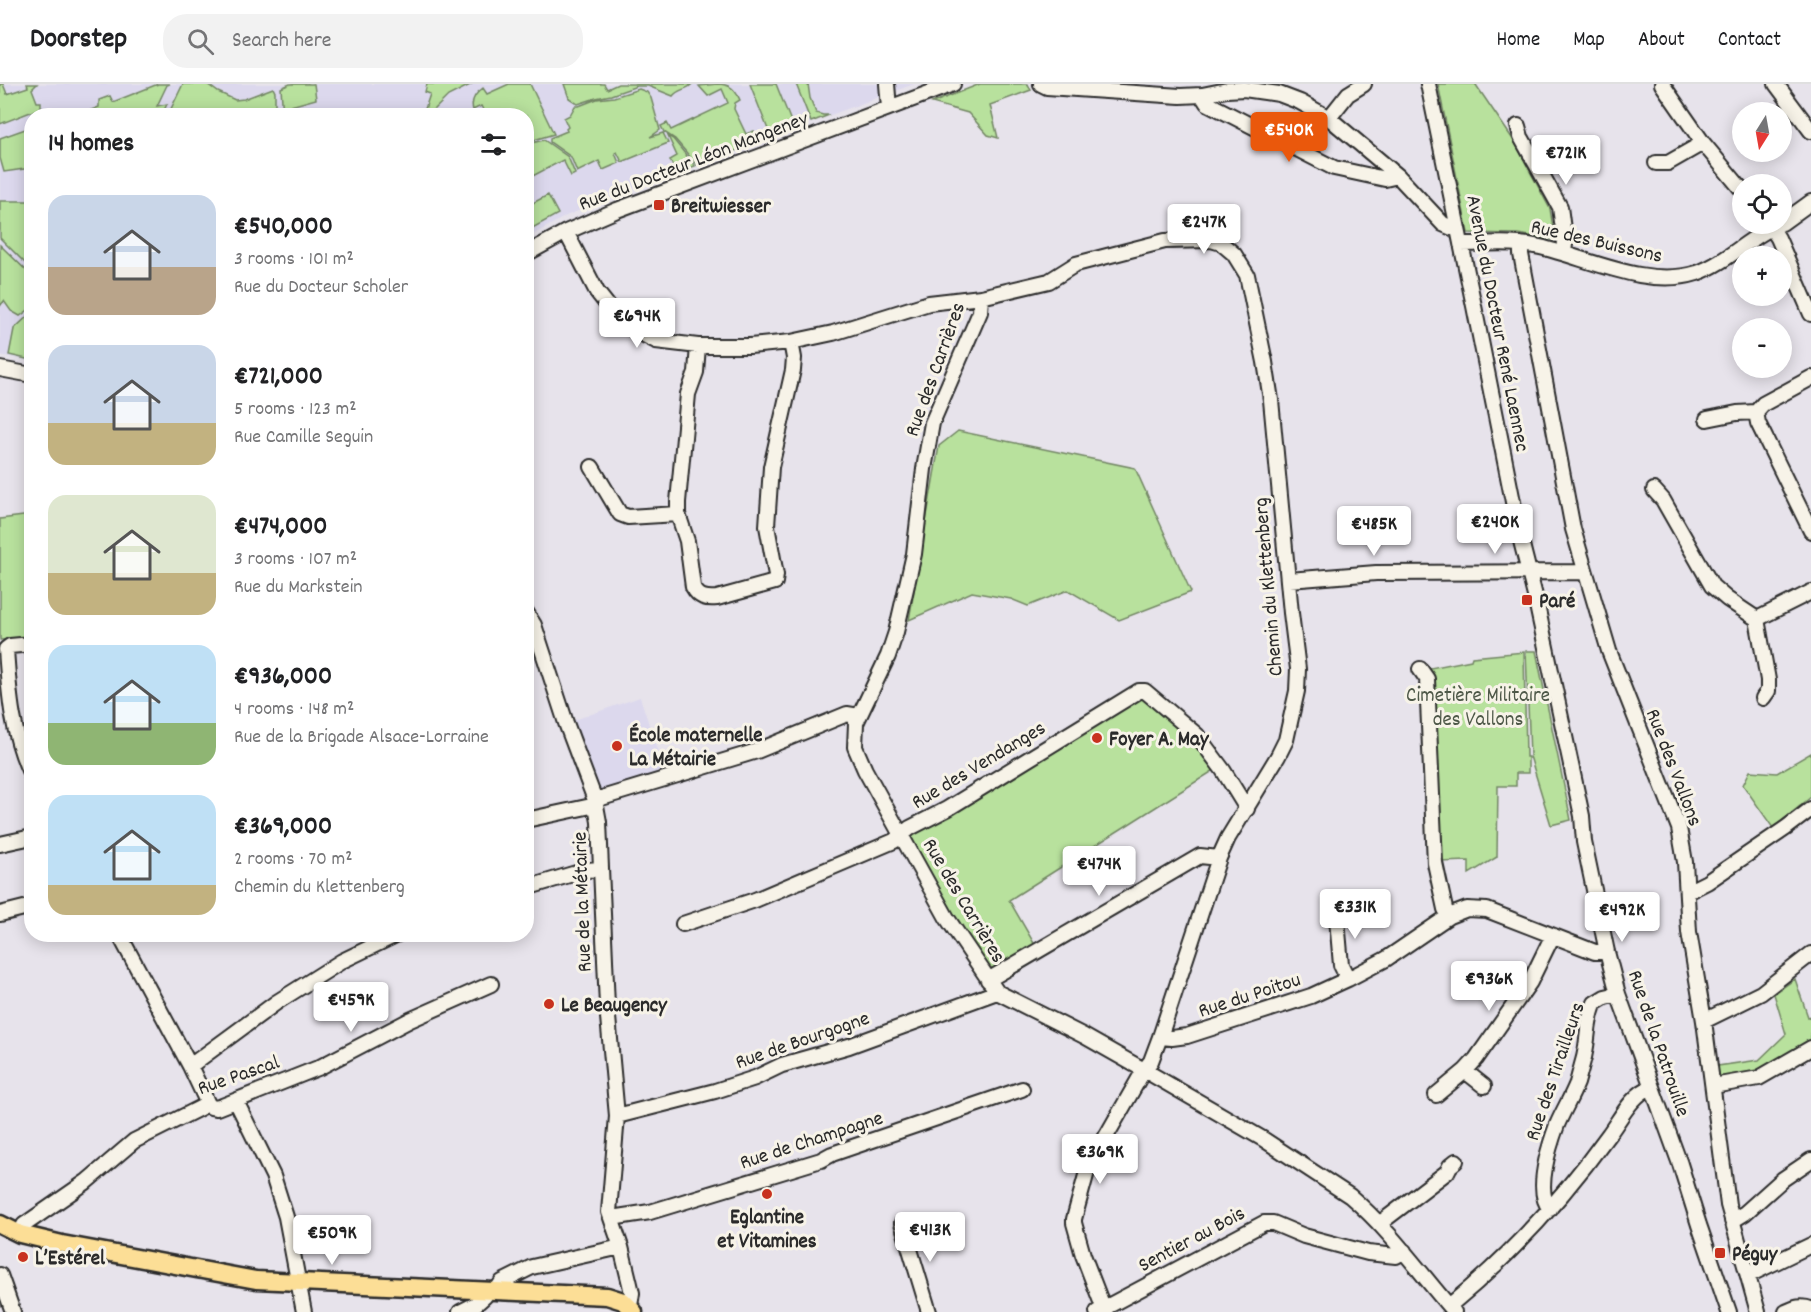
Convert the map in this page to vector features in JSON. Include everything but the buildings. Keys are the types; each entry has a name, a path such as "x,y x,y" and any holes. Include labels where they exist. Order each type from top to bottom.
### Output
{"main road":[{"path":"0,1224 20,1234 247,1278 607,1296 623,1301 632,1309"}],"street":[{"path":"887,84 889,108"},
{"path":"1041,84 1047,87 1180,96 1202,95 1227,87 1244,89 1263,87 1300,102 1329,118 1398,176 1443,224 1458,228"},
{"path":"1329,118 1348,94 1364,84"},
{"name":"Avenue du Docteur René Laennec","path":"1428,84 1528,571"},
{"path":"1662,84 1703,143 1732,178"},
{"path":"1776,84 1811,130"},
{"name":"Rue du Docteur Léon Mangeney","path":"534,250 566,232 617,210 949,85"},
{"path":"1202,95 1207,102 1334,168 1385,179 1398,176"},
{"path":"1518,126 1521,137 1560,207 1564,253"},
{"path":"1656,163 1668,163 1703,143"},
{"name":"Rue des Buissons","path":"1792,214 1811,202"},
{"name":"Chemin du Klettenberg","path":"566,232 597,292 616,316 636,331 656,341 698,346 750,346 791,342 833,333 929,303 981,297 1049,281 1076,264 1165,241 1211,240 1221,243 1234,254 1247,274 1272,410 1291,613 1297,653 1297,691 1286,740 1228,838 1220,858 1151,1061 1088,1168 1074,1223 1102,1311"},
{"name":"Rue des Buissons","path":"1461,244 1538,246 1619,270 1668,278 1696,273 1712,267 1761,234"},
{"path":"1780,234 1811,314"},
{"name":"Rue des Vallons","path":"1521,244 1573,529 1609,651 1679,828 1685,862 1689,932 1704,1021 1728,1205 1758,1312"},
{"name":"Rue des Carrières","path":"981,297 980,312 932,423 914,554 896,632 888,656 859,716 855,731 855,747 865,770 947,918 997,992 1084,1036 1263,1138 1350,1196 1404,1251 1452,1309"},
{"path":"698,346 697,368 688,394 678,514 687,541 693,587 696,593 703,598 717,598 775,582 776,574 767,526 771,467 793,370 794,358 791,342"},
{"path":"0,369 24,374"},
{"path":"1707,419 1756,412 1763,404 1811,378"},
{"path":"1756,412 1758,423 1811,531"},
{"path":"592,467 620,514 628,517 678,514"},
{"path":"1654,490 1663,500 1712,586 1726,599 1757,618 1768,680 1768,692 1763,698"},
{"name":"Rue de la Patrouille","path":"1528,571 1582,816 1584,842 1607,952 1618,994 1680,1164 1730,1312"},
{"path":"1288,580 1376,573 1585,572"},
{"path":"1757,618 1811,592"},
{"name":"Rue de la Métairie","path":"534,625 595,802 600,834 607,1006 617,1116 609,1212 621,1247 632,1293 632,1309"},
{"path":"24,645 10,646 6,650 9,693 17,742 24,758"},
{"path":"1420,669 1427,680 1435,862 1445,909 1449,916"},
{"name":"Rue des Vendanges","path":"683,924 755,900 894,841 901,834 947,809 1139,691 1145,692 1197,735 1223,770 1246,809"},
{"path":"534,818 595,802 757,751 847,714 859,716"},
{"path":"1687,892 1707,882 1811,809"},
{"path":"0,844 24,839"},
{"path":"988,980 1200,856 1220,858"},
{"path":"534,886 600,868"},
{"path":"0,914 24,908"},
{"path":"1336,908 1341,965 1348,980"},
{"name":"Rue du Poitou","path":"1161,1036 1172,1038 1187,1036 1311,996 1348,980 1386,959 1449,916 1467,909 1487,910 1552,937 1595,952 1607,952"},
{"path":"1436,1095 1466,1071 1530,982 1552,937"},
{"path":"123,942 208,1104"},
{"path":"190,1066 277,1002 342,961 381,942"},
{"path":"1704,1021 1761,993 1811,954"},
{"name":"Rue Pascal","path":"20,1234 24,1225 86,1182 134,1141 208,1104 217,1108 318,1068 410,1020 491,984"},
{"name":"Rue de Bourgogne","path":"617,1116 715,1091 755,1078 782,1065 849,1046 997,992"},
{"name":"Rue des Tirailleurs","path":"1550,1209 1547,1206 1544,1192 1544,1174 1548,1153 1558,1124 1577,1083 1586,1047 1589,1017 1595,1003 1618,994"},
{"path":"1713,1086 1759,1078 1811,1048"},
{"path":"1466,1071 1484,1086"},
{"path":"1452,1309 1550,1209 1591,1159 1634,1099 1652,1087"},
{"name":"Rue de Champagne","path":"611,1218 650,1212 821,1160 832,1154 1023,1089"},
{"path":"236,1101 273,1176 286,1217 304,1312"},
{"path":"1732,1221 1745,1213 1783,1179 1811,1160"},
{"path":"1379,1224 1447,1172 1456,1161"},
{"path":"902,1223 929,1312"},
{"name":"Sentier au Bois","path":"1102,1311 1264,1223 1273,1223 1304,1236 1368,1253 1396,1256 1404,1251"},
{"path":"1749,1275 1811,1245"},
{"path":"460,1312 476,1304 502,1282 532,1267 621,1247"},
{"path":"0,1275 13,1312"},
{"path":"1786,1312 1803,1306 1811,1309"}],"shaded area":[{"path":"0,84 914,84 606,199 566,216 534,234 534,108 24,108 24,360 0,355"},
{"name":"École maternelle La Métairie","path":"640,697 664,770 595,792 569,722"}],"green space":[{"path":"0,84 3,84 7,94 28,87 27,84 37,84 32,89 37,102 41,102 41,108 24,108 24,115 0,124"},
{"path":"158,84 170,84 167,85 157,106 167,104 165,108 96,108 99,107 99,100 110,96 113,102"},
{"path":"183,84 207,84 235,100 273,88 275,92 275,108 171,108"},
{"path":"290,84 314,84 316,99 282,108 281,88"},
{"path":"427,84 472,84 448,96 436,108 425,108 430,94 425,92"},
{"path":"509,84 530,84 554,134 534,140 534,108 482,108 481,106 473,108 472,103 478,92 483,88 487,94"},
{"path":"564,84 604,84 607,89 618,84 692,84 673,96 648,86 637,86 578,104 569,98"},
{"path":"717,84 729,86 736,93 740,100 735,103 734,109 746,134 754,131 759,142 697,165 675,139 664,132 661,126 667,123 671,130 728,103 722,89 708,96 699,86"},
{"path":"750,84 776,84 794,129 771,137"},
{"path":"796,84 808,84 816,113 829,115 811,122"},
{"path":"980,84 1027,84 1031,90 990,105 998,138 988,135 968,113 932,103"},
{"path":"1438,84 1477,84 1514,141 1550,209 1555,240 1518,234 1468,233"},
{"path":"639,89 647,92 651,98 660,130 650,137 663,133 668,143 622,162 617,152 615,153 619,163 603,170 599,161 577,172 571,157 550,142 550,138 567,131 568,127 564,118 570,115 575,106"},
{"path":"24,129 24,169 4,172 0,158 0,138"},
{"path":"668,136 695,166 676,173 670,160 677,156"},
{"path":"544,140 568,157 575,174 571,176 563,160 534,175 534,142"},
{"path":"548,195 558,214 534,227 534,202"},
{"path":"0,201 24,201 24,262 0,238"},
{"path":"0,245 24,268 24,313 20,316 11,311 4,301 0,306"},
{"path":"24,320 24,358 9,355 14,329"},
{"path":"958,431 1135,468 1191,592 1119,620 1068,590 1028,606 1011,599 972,592 909,620 939,446"},
{"path":"24,516 24,638 0,640 0,519"},
{"path":"1526,651 1536,651 1571,820 1551,825 1530,756"},
{"name":"Cimetière Militaire des Vallons","path":"1524,652 1528,773 1516,773 1516,786 1498,786 1497,857 1469,874 1469,861 1439,862 1437,771 1430,668 1471,660 1472,657"},
{"path":"1139,695 1188,732 1216,769 1009,900 1035,945 992,972 984,970 914,850 908,834"},
{"path":"1811,753 1811,797 1773,828 1743,785 1750,771 1777,773"},
{"path":"1795,979 1808,1017 1811,1016 1811,1042 1754,1076 1719,1079 1718,1066 1759,1060 1786,1034 1774,994"}],"place":[{"name":"Breitwiesser","path":"659,205"},
{"name":"Paré","path":"1527,600"},
{"name":"Foyer A. May","path":"1097,738"},
{"name":"École maternelle La Métairie","path":"617,746"},
{"name":"Le Beaugency","path":"549,1004"},
{"name":"Eglantine et Vitamines","path":"767,1194"},
{"name":"Péguy","path":"1720,1253"},
{"name":"L’Estérel","path":"23,1257"}]}
